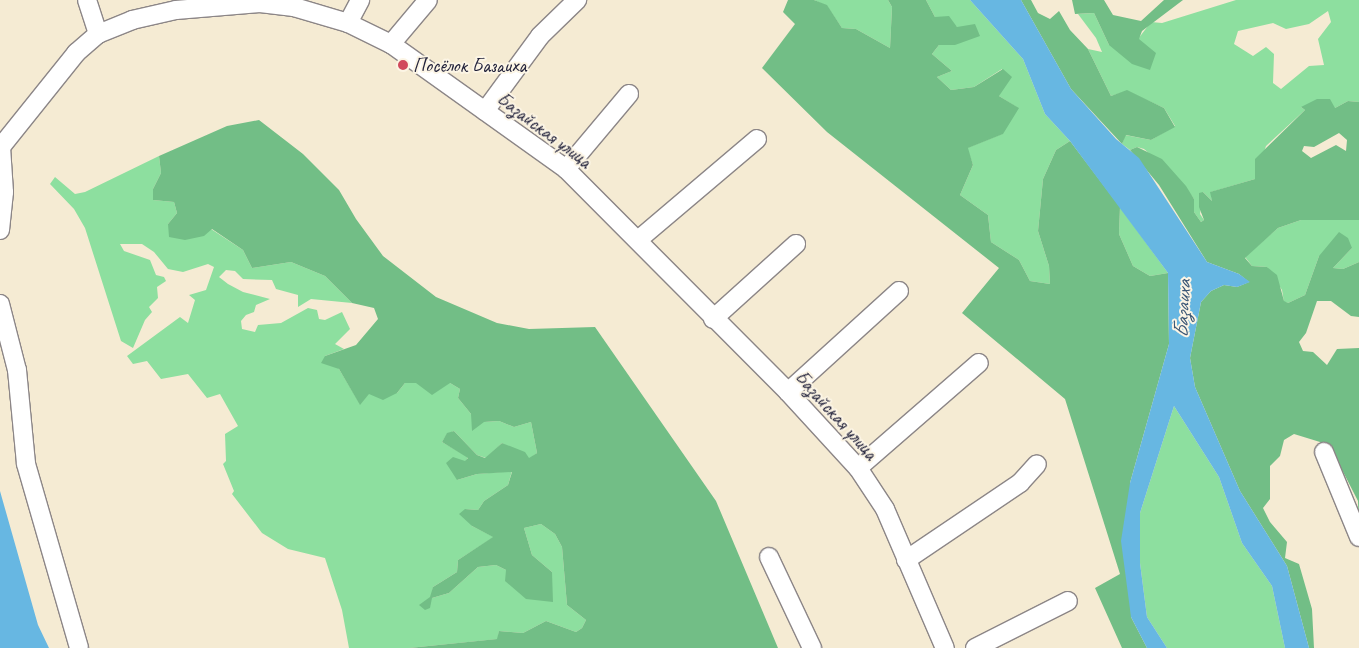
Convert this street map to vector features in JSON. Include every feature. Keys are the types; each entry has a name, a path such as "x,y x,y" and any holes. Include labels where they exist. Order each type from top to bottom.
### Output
{"street":[{"path":"87,0 98,34"},
{"path":"348,23 360,0"},
{"path":"391,44 428,0"},
{"path":"485,111 540,36 577,0"},
{"name":"Базайская улица","path":"0,147 76,53 98,34 132,20 176,10 259,2 294,7 348,23 391,44 566,169 638,240 713,319 788,392 858,468 885,509 944,648"},
{"path":"566,169 629,94"},
{"path":"638,240 757,139"},
{"path":"0,147 4,192 0,230"},
{"path":"713,319 796,244"},
{"path":"788,392 899,292"},
{"path":"0,304 17,370 26,464 79,648"},
{"path":"858,468 978,363"},
{"path":"1324,452 1359,537"},
{"path":"906,560 1020,483 1037,464"},
{"path":"769,557 812,648"},
{"path":"975,648 1068,601"}],"green space":[{"path":"788,0 814,0 827,5 842,28 856,29 890,48 892,7 888,0 926,0 935,17 949,16 957,27 975,24 980,36 955,45 939,45 932,54 952,71 937,77 951,90 974,87 1003,69 1012,77 999,96 1019,108 1003,134 968,148 973,165 960,195 988,215 991,242 1019,260 1030,281 1050,284 1049,266 1038,231 1043,179 1056,150 1070,141 1120,207 1119,234 1133,266 1150,276 1168,273 1169,344 1130,483 1131,617 1147,648 1122,648 1095,588 1120,574 1065,399 962,313 999,268 827,132 762,68 795,24 783,12"},
{"path":"814,0 888,0 892,7 890,48 856,29 842,28 827,6"},
{"path":"926,0 970,0 1023,59 1045,114 1070,141 1056,150 1043,179 1038,231 1049,266 1050,284 1030,281 1019,260 991,242 988,215 960,195 973,165 967,148 1002,134 1018,108 999,96 1002,69 974,87 951,90 937,77 952,71 932,54 939,45 955,45 957,27 935,17"},
{"path":"1021,0 1031,0 1038,13 1050,19 1059,11 1070,30 1088,49 1111,96 1127,90 1164,108 1175,127 1151,140 1126,135 1122,144 1071,89"},
{"path":"1072,0 1104,0 1113,15 1141,21 1164,0 1183,0 1142,31 1139,39 1156,53 1150,70 1132,64 1109,45 1094,13 1075,14"},
{"path":"1236,0 1359,0 1359,102 1348,101 1335,108 1301,107 1305,110 1266,146 1255,179 1211,192 1212,201 1203,192 1200,214 1204,220 1201,222 1194,212 1194,199 1179,179 1144,149 1137,147 1130,150 1122,144 1125,135 1151,140 1175,126 1164,108 1127,91 1111,96 1088,49 1102,52 1096,38 1078,14 1094,13 1109,45 1138,39 1151,22 1162,23","holes":["1328,11 1331,22 1318,39 1324,65 1309,66 1281,89 1273,83 1274,54 1266,47 1253,56 1234,44 1238,31 1273,23 1286,29 1309,24"]},
{"path":"1317,99 1330,99 1335,108 1348,101 1359,102 1359,220 1301,220 1278,228 1245,258 1252,266 1267,267 1277,275 1284,301 1288,303 1305,295 1319,256 1339,232 1348,238 1352,248 1333,268 1343,269 1359,262 1359,317 1351,316 1331,301 1317,301 1306,333 1299,342 1303,351 1313,352 1327,365 1337,349 1359,348 1359,527 1358,501 1337,460 1320,442 1294,434 1284,440 1280,456 1270,466 1270,499 1263,508 1270,522 1287,542 1285,558 1299,564 1312,609 1314,648 1309,648 1287,566 1240,491 1195,387 1190,358 1201,302 1211,291 1224,285 1237,287 1249,282 1239,274 1207,262 1159,185 1130,150 1137,147 1162,159 1186,186 1194,199 1194,212 1201,222 1204,220 1199,207 1199,193 1203,192 1212,201 1210,192 1255,179 1255,159 1305,110 1301,107","holes":["1339,133 1347,140 1346,151 1336,145 1311,158 1302,151 1304,146 1314,147"]},
{"path":"259,120 303,154 339,190 356,219 383,256 436,297 497,323 529,329 595,327 716,501 778,648 409,648 497,639 499,631 523,633 546,621 576,632 582,628 586,620 567,605 562,547 555,534 541,524 524,528 532,555 552,572 553,602 526,599 505,581 506,570 496,565 478,567 449,593 432,598 430,608 425,610 419,605 430,597 433,587 457,572 458,560 493,537 472,526 459,514 465,509 478,510 484,501 508,485 512,472 477,474 457,480 446,463 453,457 465,461 468,458 442,442 447,433 454,431 477,455 485,458 502,443 525,452 529,458 537,453 531,422 514,427 499,421 484,422 472,431 471,414 458,398 460,389 450,383 432,395 416,383 405,383 397,393 383,400 369,394 360,405 339,369 321,363 325,356 356,345 378,319 374,308 352,303 325,276 291,262 252,268 243,250 212,229 204,236 185,240 169,237 168,224 177,213 174,202 153,200 153,189 161,173 159,156 227,126"},
{"path":"159,156 161,173 153,189 153,200 174,202 177,213 168,224 211,229 243,250 252,268 291,262 325,276 352,303 311,299 298,307 298,295 276,289 272,280 243,279 235,271 226,270 219,277 228,284 243,292 270,299 256,305 254,312 246,315 241,321 242,329 255,332 258,325 281,323 308,308 317,310 319,319 325,320 342,312 350,329 335,344 344,349 325,356 339,369 360,404 369,393 397,393 405,383 450,383 460,389 458,398 471,414 484,422 499,421 514,427 531,422 537,453 529,459 502,443 486,458 477,455 454,431 447,434 442,442 468,457 457,480 477,474 512,471 508,485 484,501 478,510 465,509 472,526 494,537 458,560 457,572 433,587 432,598 449,593 478,567 496,565 506,570 552,572 532,555 524,528 541,524 555,534 562,547 567,605 586,620 582,628 576,632 546,621 523,633 499,631 498,639 409,648 349,648 342,610 325,558 288,549 262,533 232,494 234,491 223,464 226,461 225,434 238,426 220,394 207,398 188,374 161,379 147,361 133,364 127,356 180,317 188,323 195,300 189,295 206,290 214,267 208,264 183,272 168,269 154,252 142,244 120,244 124,251 150,260 156,275 164,277 166,281 157,287 158,298 149,307 152,312 145,320 133,348 121,341 85,228 74,209 50,184 55,177 75,194 85,192"},
{"path":"1120,207 1168,273 1150,276 1133,266 1119,234"},
{"path":"1328,218 1359,220 1359,262 1343,269 1333,268 1352,248 1319,256 1305,295 1288,303 1284,302 1282,290 1267,267 1252,266 1245,257 1278,228 1301,220"},
{"path":"1174,406 1219,477 1242,543 1272,586 1285,648 1167,648 1147,617 1140,563 1140,513"}],"water":[{"name":"Базаиха","path":"970,0 1021,0 1071,89 1116,139 1139,158 1207,262 1239,274 1250,282 1237,287 1224,285 1211,291 1201,302 1190,358 1195,387 1240,491 1287,566 1309,648 1285,648 1272,586 1242,543 1219,477 1174,406 1140,513 1140,563 1147,617 1167,648 1147,648 1131,617 1121,541 1130,483 1169,344 1168,273 1070,141 1045,114 1023,59"},
{"path":"0,491 38,625 49,648 0,648"}],"place":[{"name":"Посёлок Базаиха","path":"403,65"}]}
